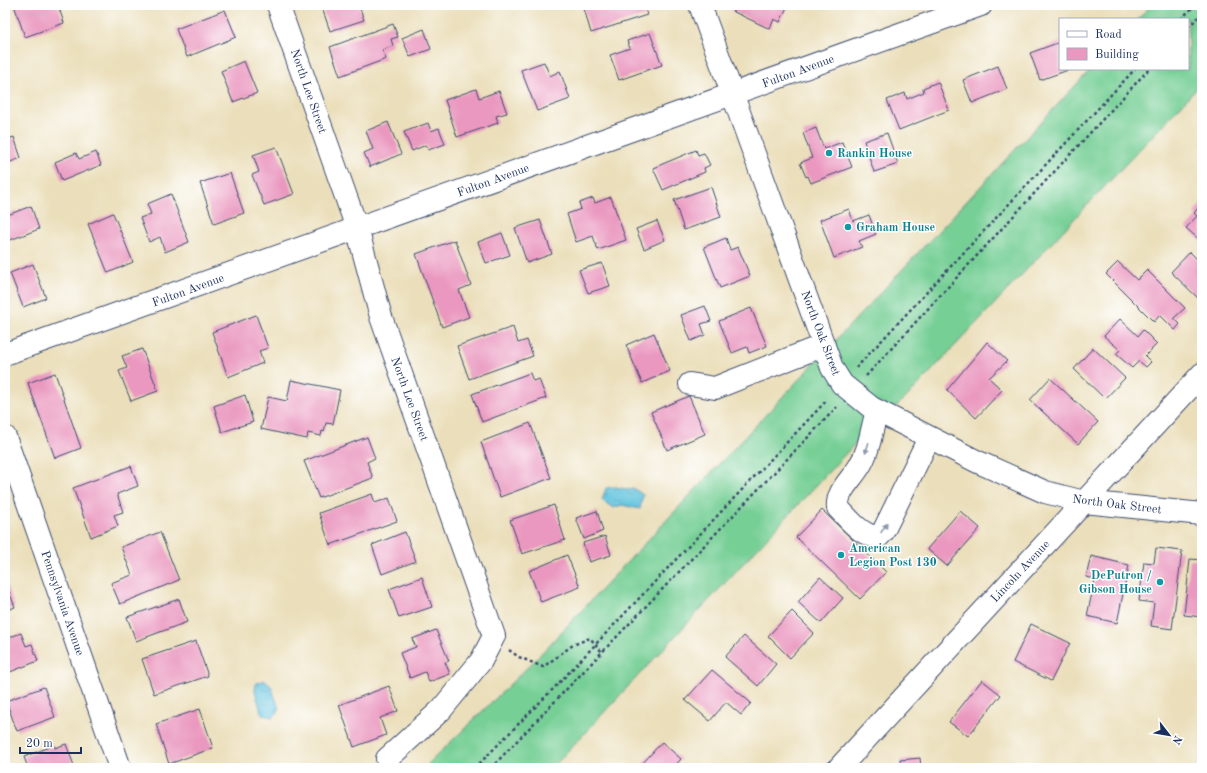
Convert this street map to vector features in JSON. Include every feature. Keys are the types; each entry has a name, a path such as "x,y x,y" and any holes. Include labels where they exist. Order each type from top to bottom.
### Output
{"street":[{"name":"North Lee Street","path":"278,5 357,228 381,317 494,636"},
{"name":"North Oak Street","path":"700,5 832,368 846,388 877,411 929,438 1045,492 1084,502 1202,514"},
{"name":"Fulton Avenue","path":"5,354 150,304 357,228 981,5"},
{"path":"690,384 715,388 824,345"},
{"name":"Lincoln Avenue","path":"839,768 1202,374"},
{"path":"877,411 871,430 868,449 860,467 837,500 838,508 864,533 870,536 878,537 883,532 929,438"},
{"name":"Pennsylvania Avenue","path":"5,437 120,768"},
{"path":"387,759 441,710 481,661 494,636"}],"path":[{"path":"1182,18 1196,5"},
{"path":"1189,26 1202,14"},
{"path":"475,768 846,388 971,247 1134,70"},
{"path":"491,768 602,652 846,388 1148,70"},
{"path":"494,636 519,657 542,667 573,645 590,638 602,652"}],"green space":[{"path":"1151,5 1202,5 1202,83 906,398 867,431 552,768 424,768 535,660 1090,70 1189,70 1189,18 1139,18"}],"water":[{"path":"616,487 631,490 633,488 643,495 640,509 622,505 613,508 602,500 606,488"},
{"path":"264,680 271,686 279,708 278,712 273,717 262,715 255,691 256,683"}],"building":[{"path":"14,5 58,5 64,23 25,37"},
{"path":"321,5 359,5 364,20 330,31"},
{"path":"583,5 644,5 647,15 591,33"},
{"path":"734,5 788,5 780,22 774,19 770,29 732,11"},
{"path":"225,10 236,37 187,57 176,29"},
{"path":"393,24 398,37 391,39 393,46 382,50 386,59 340,76 330,47"},
{"path":"424,29 431,49 410,57 402,38"},
{"path":"650,33 662,65 619,80 610,55 630,48 627,41"},
{"path":"1059,42 1059,70 1068,70 1040,80 1030,53"},
{"path":"244,61 257,93 233,102 221,71"},
{"path":"544,62 550,76 560,71 570,99 537,111 521,70"},
{"path":"998,66 1007,89 972,103 963,80"},
{"path":"938,82 949,110 899,130 887,100 905,93 907,99 924,92 923,88"},
{"path":"476,89 479,98 499,91 507,113 496,116 498,123 457,137 445,100"},
{"path":"388,122 401,154 370,167 364,153 373,149 366,131"},
{"path":"428,123 431,131 439,128 445,144 428,150 426,145 412,151 404,132"},
{"name":"Rankin House","path":"816,128 824,149 842,142 852,167 811,183 808,176 806,177 800,163 812,158 803,133"},
{"path":"887,133 898,164 874,172 864,141"},
{"path":"14,137 21,158 5,164 5,140"},
{"path":"276,147 294,194 264,205 252,175 259,172 253,155"},
{"path":"696,150 698,155 704,153 710,165 704,168 705,172 663,190 653,168"},
{"path":"96,152 101,165 62,181 55,162 76,153 79,159"},
{"path":"230,173 244,213 214,224 200,183"},
{"path":"711,187 721,217 684,230 674,200"},
{"path":"171,194 189,242 165,252 160,237 149,242 140,218 151,214 147,204"},
{"path":"611,197 626,240 598,250 593,236 576,242 567,214 581,209 579,203 593,198 595,203"},
{"path":"1202,203 1202,242 1186,228 1197,216 1194,213"},
{"path":"31,206 39,229 5,242 5,216"},
{"name":"Graham House","path":"849,209 853,221 869,215 876,234 859,241 862,247 834,258 820,220"},
{"path":"113,213 133,262 108,273 88,224"},
{"path":"540,220 552,254 527,263 515,228"},
{"path":"657,221 665,240 644,249 636,229"},
{"path":"502,233 510,255 486,263 478,242"},
{"path":"726,238 730,250 738,247 750,276 720,288 704,247"},
{"path":"455,240 471,285 459,290 469,317 442,327 416,254"},
{"path":"1190,252 1199,261 1202,258 1202,298 1200,300 1171,272"},
{"path":"1118,262 1137,280 1147,270 1185,308 1174,318 1180,324 1175,330 1160,315 1154,322 1106,274"},
{"path":"602,263 610,286 588,293 579,270"},
{"path":"33,264 46,298 23,307 10,273"},
{"path":"705,306 711,321 701,324 705,335 691,341 681,315"},
{"path":"751,308 767,346 749,353 747,347 732,353 719,321"},
{"path":"256,315 268,348 259,351 263,363 228,377 212,332"},
{"path":"1120,319 1138,336 1143,330 1157,344 1145,356 1151,362 1146,367 1139,361 1132,368 1116,354 1120,350 1104,336"},
{"path":"513,327 518,343 527,340 533,356 469,379 457,346"},
{"path":"654,333 670,371 642,383 626,345"},
{"path":"987,342 1007,361 989,378 1002,390 976,418 947,390"},
{"path":"1093,348 1125,378 1105,399 1074,369"},
{"path":"142,349 158,391 131,401 119,371 127,368 122,356"},
{"path":"55,373 81,448 55,458 28,383"},
{"path":"530,373 533,381 539,379 546,398 482,422 472,394"},
{"path":"1050,378 1098,422 1078,444 1030,400"},
{"path":"291,380 340,390 333,424 326,423 324,432 322,431 321,436 308,433 307,439 261,429 268,397 287,401"},
{"path":"245,395 253,422 222,432 214,406"},
{"path":"689,396 705,434 667,450 651,412"},
{"path":"530,423 551,478 500,497 481,442"},
{"path":"367,437 375,458 367,462 373,478 319,498 304,461"},
{"path":"131,466 138,486 117,494 123,512 114,515 118,526 91,537 73,488"},
{"path":"372,494 375,503 389,498 397,521 330,545 319,513"},
{"path":"554,505 565,540 522,554 510,520"},
{"name":"American Legion Post 130","path":"822,510 886,572 860,599 796,537"},
{"path":"597,511 603,531 584,539 576,518"},
{"path":"960,511 980,528 947,566 927,549"},
{"path":"160,532 179,580 120,604 111,583 132,575 121,547"},
{"path":"405,532 416,561 382,574 372,545"},
{"path":"605,536 611,555 589,562 583,543"},
{"name":"DePutron / Gibson House","path":"1156,548 1182,551 1172,629 1151,626 1154,603 1139,601 1144,562 1154,563"},
{"path":"567,555 580,587 541,602 529,571"},
{"path":"1091,556 1129,565 1117,623 1087,616 1095,579 1086,577"},
{"path":"1190,559 1202,560 1202,617 1184,615"},
{"path":"422,577 432,607 399,618 389,589"},
{"path":"820,577 843,598 821,623 798,602"},
{"path":"5,581 15,607 5,611"},
{"path":"179,599 187,622 136,641 127,617"},
{"path":"792,611 814,633 790,658 768,636"},
{"path":"1031,624 1070,643 1051,681 1013,662"},
{"path":"436,630 449,661 445,662 450,674 429,682 425,672 410,678 400,653 416,647 412,639"},
{"path":"21,633 26,646 32,644 38,661 10,672 5,658 5,639"},
{"path":"744,636 776,664 758,686 725,657"},
{"path":"196,641 208,676 154,694 142,659"},
{"path":"712,670 751,703 741,715 726,702 710,721 685,700"},
{"path":"982,680 1001,695 968,736 949,722"},
{"path":"389,686 398,711 380,718 386,735 354,747 339,705"},
{"path":"44,687 55,717 17,731 6,701"},
{"path":"200,709 213,748 169,764 156,724"},
{"path":"662,742 681,759 673,768 644,768 641,765"},
{"path":"66,744 75,768 28,768 24,757 54,745 55,748"},
{"path":"920,758 921,768 901,768 900,760"}],"place":[{"name":"Rankin House","path":"829,153"},
{"name":"Graham House","path":"848,227"},
{"name":"American Legion Post 130","path":"841,555"},
{"name":"DePutron / Gibson House","path":"1160,582"}]}
